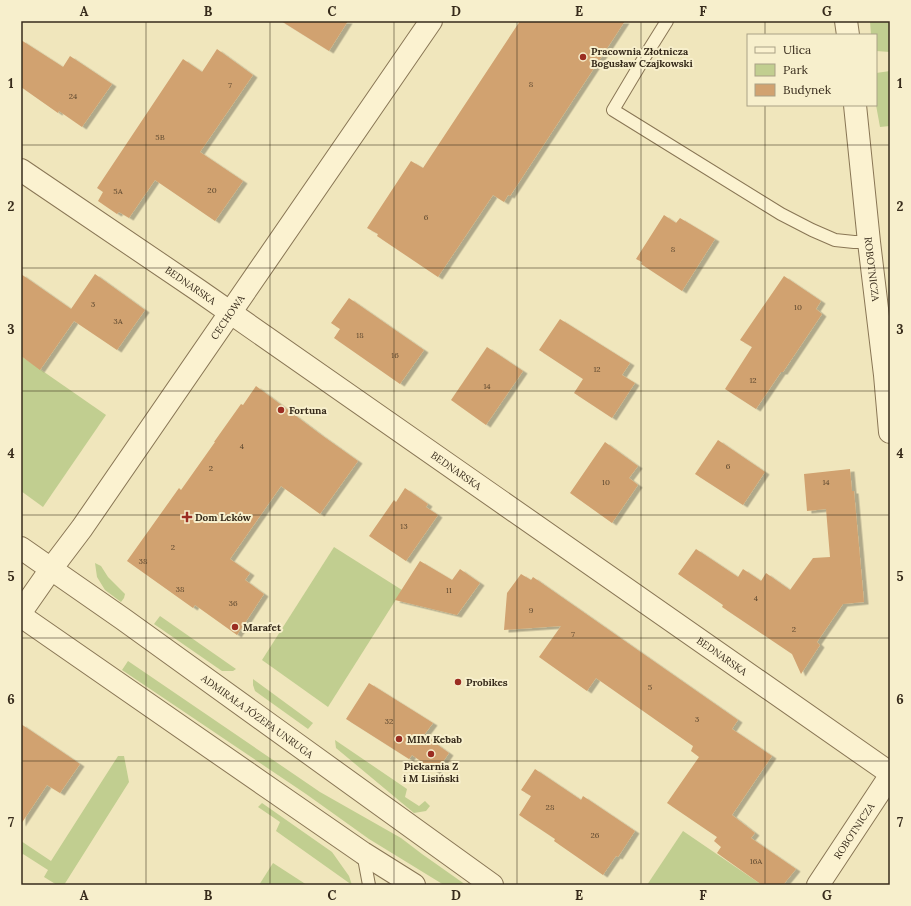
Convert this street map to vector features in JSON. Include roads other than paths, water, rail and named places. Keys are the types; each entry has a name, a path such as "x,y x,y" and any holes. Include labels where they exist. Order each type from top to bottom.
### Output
{"street":[{"name":"CECHOWA","path":"21,612 82,528 431,21"},
{"path":"846,21 848,34"},
{"name":"ROBOTNICZA","path":"855,106 869,242 886,352 890,432"},
{"name":"BEDNARSKA","path":"21,170 230,313 890,772"},
{"name":"ADMIRAŁA JÓZEFA UNRUGA","path":"21,548 123,619 492,885"},
{"path":"21,616 363,853 414,885"},
{"name":"ROBOTNICZA","path":"818,885 890,776"}],"lane":[{"path":"666,21 613,110 780,214 835,240 869,242"},
{"path":"363,853 369,885"}],"place":[{"name":"Pracownia Złotnicza Bogusław Czajkowski","path":"583,57"},
{"name":"Fortuna","path":"281,410"},
{"name":"Dom Leków","path":"187,517"},
{"name":"Marafet","path":"235,627"},
{"name":"Probikes","path":"458,682"},
{"name":"MIM Kebab","path":"399,739"},
{"name":"Piekarnia Z i M Lisiński","path":"431,754"}]}
